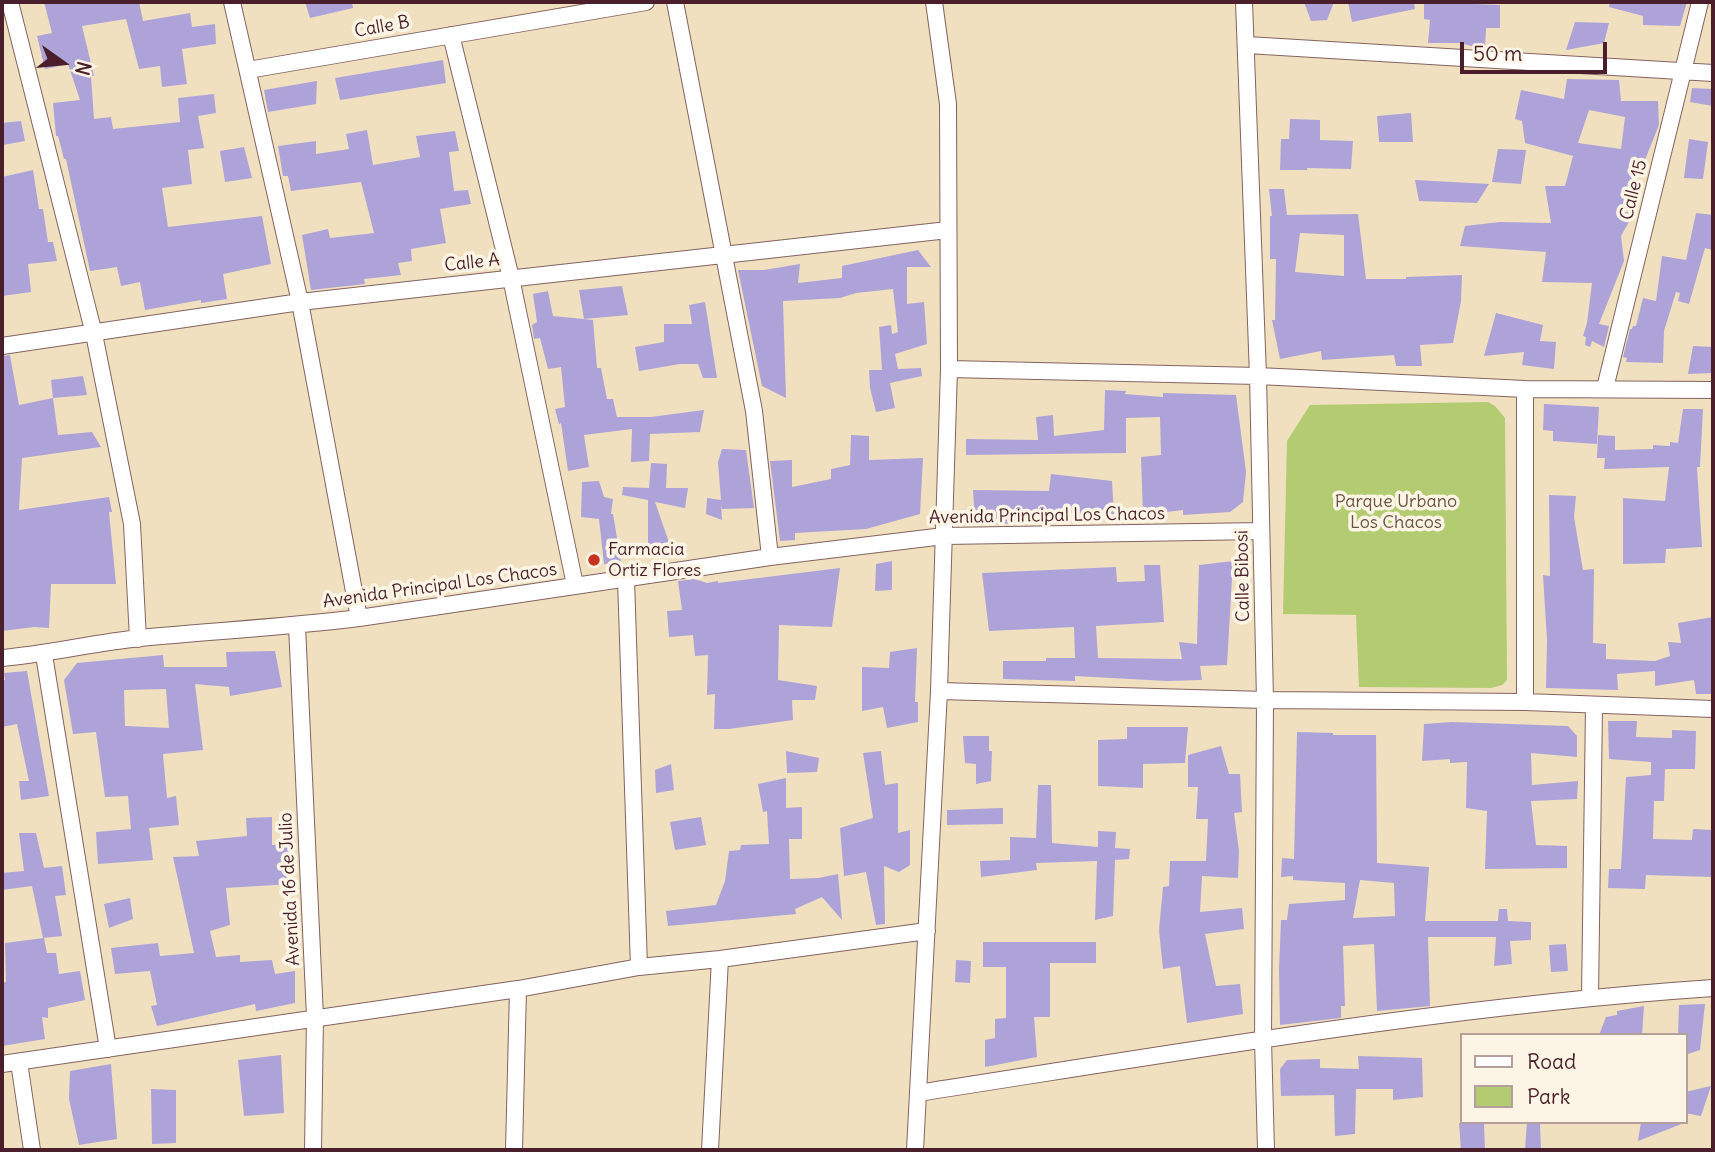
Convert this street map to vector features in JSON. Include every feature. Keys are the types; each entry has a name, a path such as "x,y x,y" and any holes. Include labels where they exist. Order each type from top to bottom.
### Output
{"street":[{"path":"10,2 94,334 132,524 138,639"},
{"path":"232,2 300,302 359,618"},
{"name":"Calle B","path":"248,69 646,2"},
{"path":"675,2 754,411 770,558"},
{"path":"915,1150 939,691 949,369 948,104 934,2"},
{"name":"Calle Bibosi","path":"1244,2 1258,376 1265,700 1263,1040 1266,1150"},
{"name":"Calle 15","path":"1605,388 1700,2"},
{"path":"451,35 511,278 575,585"},
{"path":"2,46 19,44"},
{"path":"1247,45 1713,73"},
{"name":"Calle A","path":"2,346 300,302 948,230"},
{"path":"949,369 1258,376 1525,389 1713,390"},
{"path":"1525,389 1525,702"},
{"name":"Avenida Principal Los Chacos","path":"2,658 138,639 359,618 575,585 944,536 1261,531"},
{"path":"626,580 639,967"},
{"name":"Avenida 16 de Julio","path":"297,626 315,1017 313,1150"},
{"path":"44,654 108,1049"},
{"path":"939,691 1265,700 1525,702 1713,709"},
{"path":"1590,997 1594,706"},
{"path":"2,1065 517,989 639,967 720,960 928,931"},
{"path":"710,1150 720,960"},
{"path":"919,1093 1263,1040 1590,997 1713,988"},
{"path":"514,1150 517,989"},
{"path":"19,1062 32,1150"}],"green space":[{"name":"Parque Urbano Los Chacos","path":"1488,402 1505,418 1507,680 1502,685 1491,688 1359,687 1356,615 1283,614 1287,441 1310,405"}],"building":[{"path":"44,2 139,2 143,21 190,13 192,27 215,24 216,44 182,49 187,84 162,87 160,66 139,69 126,19 82,26 94,76 91,76 94,119 111,117 113,129 180,122 178,98 214,94 216,113 198,116 204,148 188,150 192,184 162,188 168,227 262,216 271,264 223,274 227,299 201,303 201,300 145,310 140,282 121,286 117,267 90,271 66,159 56,136 53,103 80,100 68,64 45,69 37,36 52,33"},
{"path":"305,2 352,2 353,8 310,18"},
{"path":"1304,2 1334,2 1327,20 1311,21"},
{"path":"1348,2 1414,2 1415,9 1352,22"},
{"path":"1424,2 1500,5 1500,28 1486,28 1485,49 1459,43 1428,43 1430,20 1424,19"},
{"path":"1610,2 1687,2 1680,26 1643,25 1643,16 1609,7"},
{"path":"1575,22 1609,23 1604,43 1566,50"},
{"path":"443,60 446,83 340,100 335,78"},
{"path":"1567,79 1619,80 1621,101 1658,101 1659,125 1624,212 1634,213 1621,236 1624,261 1599,324 1609,326 1604,347 1592,341 1590,347 1585,345 1586,337 1583,336 1592,283 1542,282 1546,252 1460,246 1465,226 1500,222 1551,223 1545,186 1565,186 1573,156 1525,143 1522,121 1515,119 1521,90 1564,99","holes":["1589,110 1625,117 1621,149 1578,143"]},
{"path":"317,81 316,104 268,112 264,90"},
{"path":"1692,88 1713,89 1713,106 1690,102"},
{"path":"1411,113 1413,142 1379,142 1377,116"},
{"path":"1290,119 1320,120 1320,140 1353,141 1351,169 1280,170 1281,139 1289,139"},
{"path":"21,121 25,141 3,145 2,123"},
{"path":"367,130 373,165 420,157 416,136 455,131 459,151 449,152 454,191 468,190 471,204 440,209 446,243 411,249 412,261 398,263 401,275 364,279 365,284 311,290 302,235 328,229 330,238 374,233 361,182 291,191 288,176 283,176 278,146 316,141 316,154 349,149 346,134"},
{"path":"1689,139 1708,142 1703,179 1684,178"},
{"path":"244,147 252,178 225,182 220,151"},
{"path":"1498,149 1526,150 1521,184 1492,182"},
{"path":"33,170 39,209 43,209 48,242 53,242 57,261 28,264 31,292 2,296 2,177"},
{"path":"1415,180 1489,184 1477,203 1419,201"},
{"path":"1269,189 1284,189 1287,215 1358,214 1366,279 1462,275 1461,301 1453,343 1420,345 1422,366 1396,366 1394,355 1322,360 1321,351 1280,359 1272,320 1275,320 1276,259 1270,259 1272,216","holes":["1300,233 1344,235 1344,276 1295,272"]},
{"path":"1696,213 1713,215 1713,250 1705,248 1689,304 1678,301 1680,293 1676,292 1664,331 1663,363 1626,362 1627,358 1623,357 1630,329 1636,326 1643,298 1656,301 1662,256 1686,260"},
{"path":"918,250 931,267 907,267 907,304 924,302 927,344 895,354 898,369 921,368 922,376 890,383 895,408 876,412 869,370 882,370 879,327 891,325 892,334 898,332 893,289 856,293 840,298 783,301 786,398 762,386 738,270 764,270 800,264 798,283 842,278 842,266"},
{"path":"622,286 628,315 584,319 579,290"},
{"path":"548,291 553,316 593,320 597,368 601,368 607,399 613,399 617,417 651,417 704,410 700,432 650,434 649,461 631,462 632,429 584,435 589,467 568,471 561,423 559,424 555,409 565,407 561,367 548,369 540,338 534,339 532,325 537,322 533,294"},
{"path":"705,302 717,378 703,378 698,364 680,364 639,371 635,347 664,342 664,324 692,324 689,305"},
{"path":"1496,313 1543,325 1540,341 1556,342 1554,369 1522,365 1524,352 1484,356"},
{"path":"1693,346 1713,347 1713,373 1688,374"},
{"path":"10,355 19,405 53,398 58,435 92,432 101,447 22,458 19,510 109,497 116,584 51,584 49,628 2,631 2,356"},
{"path":"83,376 87,395 53,398 51,380"},
{"path":"1105,390 1163,397 1163,393 1236,395 1246,472 1243,502 1230,512 1183,515 1183,510 1143,515 1141,457 1161,455 1160,417 1126,418 1126,453 966,455 966,439 1038,440 1036,417 1053,415 1054,436 1104,430"},
{"path":"1544,404 1599,407 1597,444 1553,441 1553,431 1543,430"},
{"path":"1683,409 1703,409 1700,467 1697,467 1702,547 1666,549 1665,563 1623,564 1623,498 1665,501 1669,467 1604,469 1605,458 1597,458 1598,435 1615,436 1615,450 1653,449 1653,445 1670,446 1670,442 1678,443"},
{"path":"851,435 869,436 869,460 923,458 920,514 866,529 795,533 795,540 780,541 770,461 792,460 792,487 831,479 831,469 850,465"},
{"path":"722,449 746,450 754,508 722,509 721,503 722,520 706,514 707,498 721,500 718,462"},
{"path":"651,463 667,464 666,488 688,488 685,508 655,502 672,551 648,544 648,500 622,495 623,487 649,488"},
{"path":"1051,474 1112,481 1114,514 1100,514 1100,520 1075,522 1075,513 1020,515 1020,523 980,525 978,518 975,518 973,490 1049,491"},
{"path":"599,481 604,497 613,499 611,514 621,562 604,564 599,519 581,517 582,482"},
{"path":"1549,495 1576,496 1574,517 1583,570 1594,569 1593,643 1606,644 1606,659 1655,661 1670,656 1668,642 1681,643 1678,623 1713,617 1713,694 1696,694 1694,680 1655,686 1655,671 1617,674 1618,690 1546,688 1547,640 1543,575 1550,576"},
{"path":"892,561 892,590 875,591 876,564"},
{"path":"1233,561 1227,665 1200,666 1202,680 1167,681 1075,676 1075,681 1003,679 1003,661 1075,658 1074,627 989,631 982,573 1116,567 1117,582 1145,581 1144,565 1160,565 1164,622 1096,626 1098,658 1182,659 1179,642 1197,644 1199,565"},
{"path":"840,568 832,627 779,625 778,680 817,686 815,700 792,700 793,720 714,729 715,694 707,695 708,655 695,656 693,635 669,637 667,611 682,610 678,581 695,579 718,583"},
{"path":"917,648 915,702 918,702 918,722 887,728 883,707 862,711 862,667 889,668 890,652"},
{"path":"275,651 282,687 230,696 229,687 195,684 203,750 163,754 167,798 176,796 179,825 149,828 153,860 98,864 96,832 131,829 128,796 105,797 96,732 73,734 64,680 77,663 163,655 164,667 227,667 226,652","holes":["166,689 169,728 125,726 124,690"]},
{"path":"27,671 49,796 21,800 19,781 29,781 17,724 2,727 2,680 5,680 4,673"},
{"path":"1608,721 1637,721 1636,737 1672,738 1672,730 1696,731 1695,769 1665,769 1664,801 1654,801 1653,839 1692,840 1693,829 1713,830 1713,877 1646,875 1645,889 1608,888 1609,869 1621,869 1626,777 1651,775 1651,762 1609,759"},
{"path":"1452,722 1568,726 1577,736 1577,757 1531,753 1532,785 1578,781 1577,799 1531,801 1536,845 1567,846 1567,868 1485,869 1487,811 1466,808 1467,762 1450,763 1450,759 1422,761 1424,724"},
{"path":"1127,727 1188,727 1185,763 1143,764 1143,788 1098,786 1098,740 1127,739"},
{"path":"1297,732 1376,735 1377,863 1429,867 1425,921 1498,921 1499,909 1507,909 1508,921 1531,922 1531,940 1510,941 1512,964 1494,966 1496,937 1428,937 1430,1006 1377,1011 1374,944 1343,946 1345,1006 1341,1006 1341,1018 1280,1025 1281,920 1287,920 1289,904 1345,900 1345,883 1293,880 1293,876 1281,877 1282,858 1294,859","holes":["1360,880 1394,883 1395,916 1353,918"]},
{"path":"963,736 989,736 989,751 992,751 991,781 976,784 976,764 965,763"},
{"path":"1221,746 1229,774 1240,774 1242,812 1234,813 1239,851 1238,878 1202,876 1200,912 1242,908 1244,929 1205,934 1216,986 1240,984 1243,1014 1187,1023 1180,966 1163,969 1159,930 1163,887 1169,886 1170,861 1206,861 1208,819 1196,819 1198,787 1188,787 1188,755"},
{"path":"786,751 819,758 817,772 787,773"},
{"path":"881,751 885,785 898,783 898,833 910,830 910,865 899,872 884,866 885,924 876,925 866,872 844,876 840,828 873,818 863,753"},
{"path":"671,764 674,790 656,793 655,770"},
{"path":"786,778 786,808 802,807 802,839 789,839 790,879 838,874 842,920 822,897 795,909 796,914 668,926 666,911 716,905 725,881 729,851 740,850 741,845 769,844 767,811 763,812 758,784"},
{"path":"1038,785 1051,785 1052,843 1098,847 1098,831 1116,832 1115,848 1130,849 1129,859 1115,860 1113,916 1095,920 1097,861 1036,863 1037,870 981,877 980,861 1010,860 1010,837 1036,838"},
{"path":"1003,808 1003,824 947,825 947,810"},
{"path":"272,817 272,845 292,843 291,884 226,888 230,925 210,931 216,957 240,955 240,962 272,960 275,974 295,971 295,1003 256,1011 255,1004 157,1026 151,1006 157,1005 150,971 115,974 111,948 158,943 160,956 194,953 173,857 199,856 196,841 247,836 246,818"},
{"path":"701,817 706,845 675,850 670,822"},
{"path":"19,833 36,833 44,868 62,866 66,895 55,896 62,936 43,938 32,886 2,890 2,873 24,871"},
{"path":"130,898 133,919 109,928 104,904"},
{"path":"44,938 47,953 56,953 59,974 80,971 85,1000 48,1008 48,1018 42,1017 45,1039 2,1046 2,983 6,982 5,943"},
{"path":"983,942 1096,942 1096,963 1050,963 1050,1017 1034,1017 1037,1057 985,1067 985,1040 995,1038 995,1019 1006,1018 1006,967 983,967"},
{"path":"1566,944 1568,971 1551,972 1549,945"},
{"path":"956,960 971,961 970,983 955,982"},
{"path":"1705,1004 1700,1050 1687,1054 1687,1033 1678,1033 1679,1005"},
{"path":"1644,1006 1642,1033 1600,1033 1606,1017 1617,1015 1617,1011"},
{"path":"281,1055 284,1113 244,1116 238,1060"},
{"path":"1358,1056 1422,1058 1423,1097 1393,1100 1393,1089 1356,1089 1355,1134 1335,1136 1334,1095 1281,1096 1280,1069 1287,1060 1320,1059 1320,1068 1359,1069"},
{"path":"111,1064 117,1139 79,1145 69,1099 70,1071"},
{"path":"1711,1086 1701,1116 1687,1113 1687,1092"},
{"path":"151,1089 176,1090 176,1143 152,1144"},
{"path":"1459,1123 1484,1124 1485,1150 1461,1150"},
{"path":"1527,1124 1540,1124 1541,1150 1525,1150"},
{"path":"1641,1124 1681,1124 1638,1141"}],"place":[{"name":"Farmacia Ortiz Flores","path":"594,560"}]}
